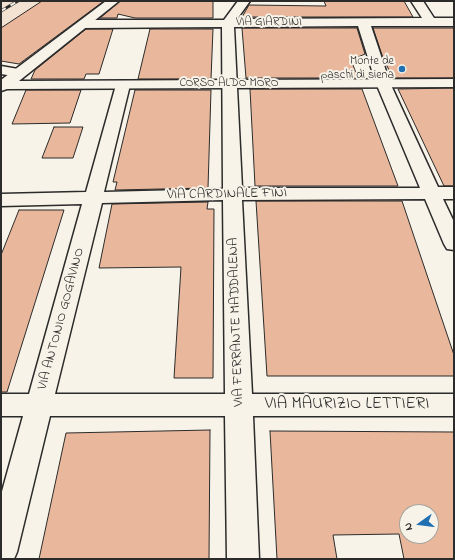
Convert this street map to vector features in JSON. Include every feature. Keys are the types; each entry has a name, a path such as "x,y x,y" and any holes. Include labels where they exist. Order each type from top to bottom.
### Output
{"street":[{"path":"2,86 113,1"},
{"path":"228,23 244,1"},
{"path":"417,1 430,22"},
{"path":"363,22 383,84 454,244"},
{"name":"VIA GIARDINI","path":"83,24 454,22"},
{"name":"VIA FERRANTE MADDALENA","path":"228,23 243,559"},
{"path":"1,70 19,73"},
{"name":"CORSO ALDO MORO","path":"2,86 454,83"},
{"name":"VIA ANTONIO GOGAVINO","path":"1,552 123,85"},
{"name":"VIA CARDINALE FINI","path":"1,200 233,194 454,193"},
{"name":"VIA MAURIZIO LETTIERI","path":"1,405 454,405"}],"shaded area":[{"path":"1,1 43,1 1,28"}],"building":[{"path":"42,1 104,1 19,64 1,61 1,28"},
{"path":"120,1 213,1 213,18 135,18 118,14 117,18 100,18"},
{"path":"324,1 404,1 413,17 242,17 249,5 326,6"},
{"path":"242,28 357,28 365,54 351,60 358,78 246,78"},
{"path":"373,28 454,28 454,78 393,78 383,58"},
{"path":"86,29 113,29 99,74 86,74 84,79 31,79 35,70"},
{"path":"150,29 213,29 211,79 138,79"},
{"path":"454,88 454,186 444,186 398,89"},
{"path":"250,89 362,89 398,186 255,186"},
{"path":"26,90 81,90 70,123 12,124"},
{"path":"135,90 211,90 208,188 115,190 117,182 113,182"},
{"path":"54,127 83,127 73,158 42,158"},
{"path":"256,201 402,201 454,355 454,376 267,376"},
{"path":"208,202 207,209 214,209 213,378 174,378 181,267 99,268 112,204"},
{"path":"19,210 64,210 7,392 1,392 1,255"},
{"path":"210,430 209,559 39,559 66,433"},
{"path":"270,431 454,432 454,559 404,559 401,544 439,544 439,504 399,504 399,534 333,535 337,559 277,559"}],"railway":[{"path":"1,11 18,1"}],"place":[{"name":"Monte de paschi di siena","path":"402,69"}]}
